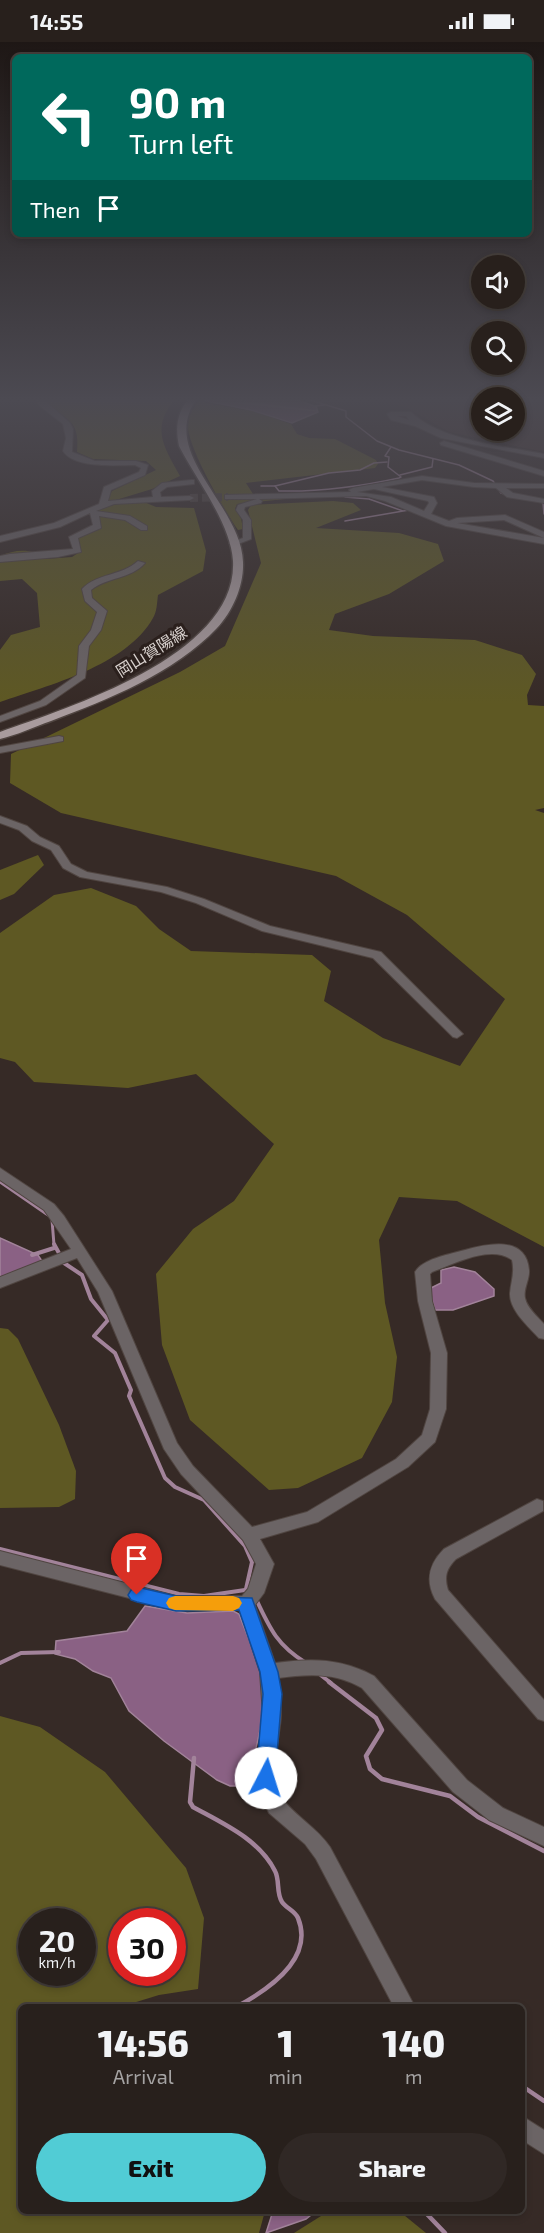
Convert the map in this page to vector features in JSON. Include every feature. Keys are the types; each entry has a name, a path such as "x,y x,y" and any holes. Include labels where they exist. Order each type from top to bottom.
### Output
{"main road":[{"name":"岡山賀陽線","path":"0,730 120,683 169,654 207,620 219,603 226,584 228,564 219,531 201,499"},
{"name":"岡山賀陽線","path":"0,736 133,683 198,640 215,623 229,603 236,584 238,562 233,543 210,499"}],"street":[{"path":"103,505 105,499"},
{"path":"0,539 57,525 103,505 147,499"},
{"path":"233,543 247,539 247,520 240,510 242,505 261,501 320,499"},
{"path":"389,499 449,524 544,542"},
{"path":"422,514 429,512 433,503 429,499"},
{"path":"81,513 97,523"},
{"path":"0,559 22,555 74,552 78,549 72,540 73,537 97,527 94,513 127,518 144,528"},
{"path":"449,524 457,520 500,516 544,536"},
{"path":"0,719 43,703 82,676 84,646 96,633 102,614 102,611 88,599 86,589 95,581 136,569 141,563"},
{"path":"0,750 59,739"},
{"path":"0,819 23,828 36,839 55,848 67,866 84,875 163,889 200,901 266,929 376,955 457,1034"},
{"path":"0,1173 49,1207 80,1251 105,1290 170,1445 187,1470 249,1535 265,1564 250,1598 269,1672 272,1715 266,1778 270,1798 312,1838 323,1853 403,2004"},
{"path":"249,1535 312,1517 402,1463 429,1438 438,1409 438,1340 425,1301 422,1272 487,1249 506,1248 516,1252 525,1268 525,1275 517,1296 523,1310 544,1334"},
{"path":"0,1283 80,1251"},
{"path":"537,1506 450,1554 439,1565 436,1580 441,1594 544,1713"},
{"path":"0,1558 176,1603 250,1598"},
{"path":"269,1672 309,1666 342,1668 354,1672 368,1682 460,1786 496,1814 544,1837"},
{"path":"525,2129 544,2142"}],"shaded area":[{"path":"219,499 282,499 237,504 235,509 241,518 243,529 238,530"},
{"path":"333,501 353,503 361,510 316,528 399,533 438,544 444,561 389,594 335,614 329,630 373,636 475,640 522,655 536,674 527,695 528,705 544,706 544,808 535,810 544,813 544,1247 457,1201 399,1197 379,1240 385,1303 397,1357 392,1402 362,1458 298,1488 269,1490 190,1420 162,1345 156,1274 193,1229 234,1201 274,1144 196,1074 128,1088 34,1082 15,1062 0,1058 0,933 54,895 91,888 136,906 159,929 191,951 312,955 331,971 324,1001 383,1038 460,1066 505,999 407,915 336,876 61,813 10,783 11,754 180,672 225,646 261,563 248,510 251,505"},
{"path":"144,502 156,507 194,508 206,551 203,571 158,595 153,618 141,635 125,649 85,672 0,702 0,650 11,635 40,627 37,593 22,579 0,581 0,556 12,552 30,551 46,559 72,557 81,551 73,542 77,536 95,527 90,512 117,504"},
{"path":"38,855 44,865 14,894 0,900 0,870"},
{"path":"0,1238 38,1255 42,1261 0,1279"},
{"path":"454,1267 475,1272 494,1289 494,1296 453,1310 435,1310 429,1289 441,1283 441,1270"},
{"path":"0,1328 8,1329 18,1339 59,1425 76,1471 75,1499 59,1507 0,1508"},
{"path":"145,1606 187,1613 233,1611 239,1614 258,1662 265,1689 258,1739 250,1769 242,1786 230,1786 217,1780 164,1741 129,1711 111,1678 93,1671 75,1659 55,1654 56,1641 127,1631"},
{"path":"0,1716 40,1727 105,1772 186,1868 204,1918 198,1989 159,1995 133,2004 18,2004 18,2214 264,2214 259,2233 0,2233"},
{"path":"272,2214 312,2214 306,2219 266,2233"},
{"path":"324,2214 403,2214 426,2233 294,2233"}],"waterway":[{"path":"345,521 409,510 403,511 370,499"},
{"path":"539,501 543,503 544,514"},
{"path":"0,1182 48,1215"},
{"path":"52,1220 54,1245"},
{"path":"54,1244 60,1255"},
{"path":"32,1255 54,1248"},
{"path":"64,1263 82,1275 91,1299 108,1320 94,1336 115,1353 131,1390 129,1396 165,1478 175,1487 204,1500 245,1546 252,1562 246,1589"},
{"path":"0,1549 179,1594 204,1596 245,1590 249,1593"},
{"path":"256,1599 275,1636 288,1650 306,1663"},
{"path":"0,1663 21,1653 59,1652"},
{"path":"318,1673 331,1683"},
{"path":"329,1682 376,1718 382,1730 366,1756 370,1769 382,1779 450,1796 478,1817 544,1851"},
{"path":"194,1758 190,1802 193,1807 239,1833 260,1850 275,1871 280,1898 297,1916 301,1933 300,1947 285,1972 261,1992 241,2004"},
{"path":"525,2088 544,2101"},
{"path":"427,2214 445,2233"}],"slow traffic":[{"path":"175,1603 233,1603"}],"route":[{"path":"137,1595 176,1603 246,1603 269,1672 273,1694 266,1778"}]}
